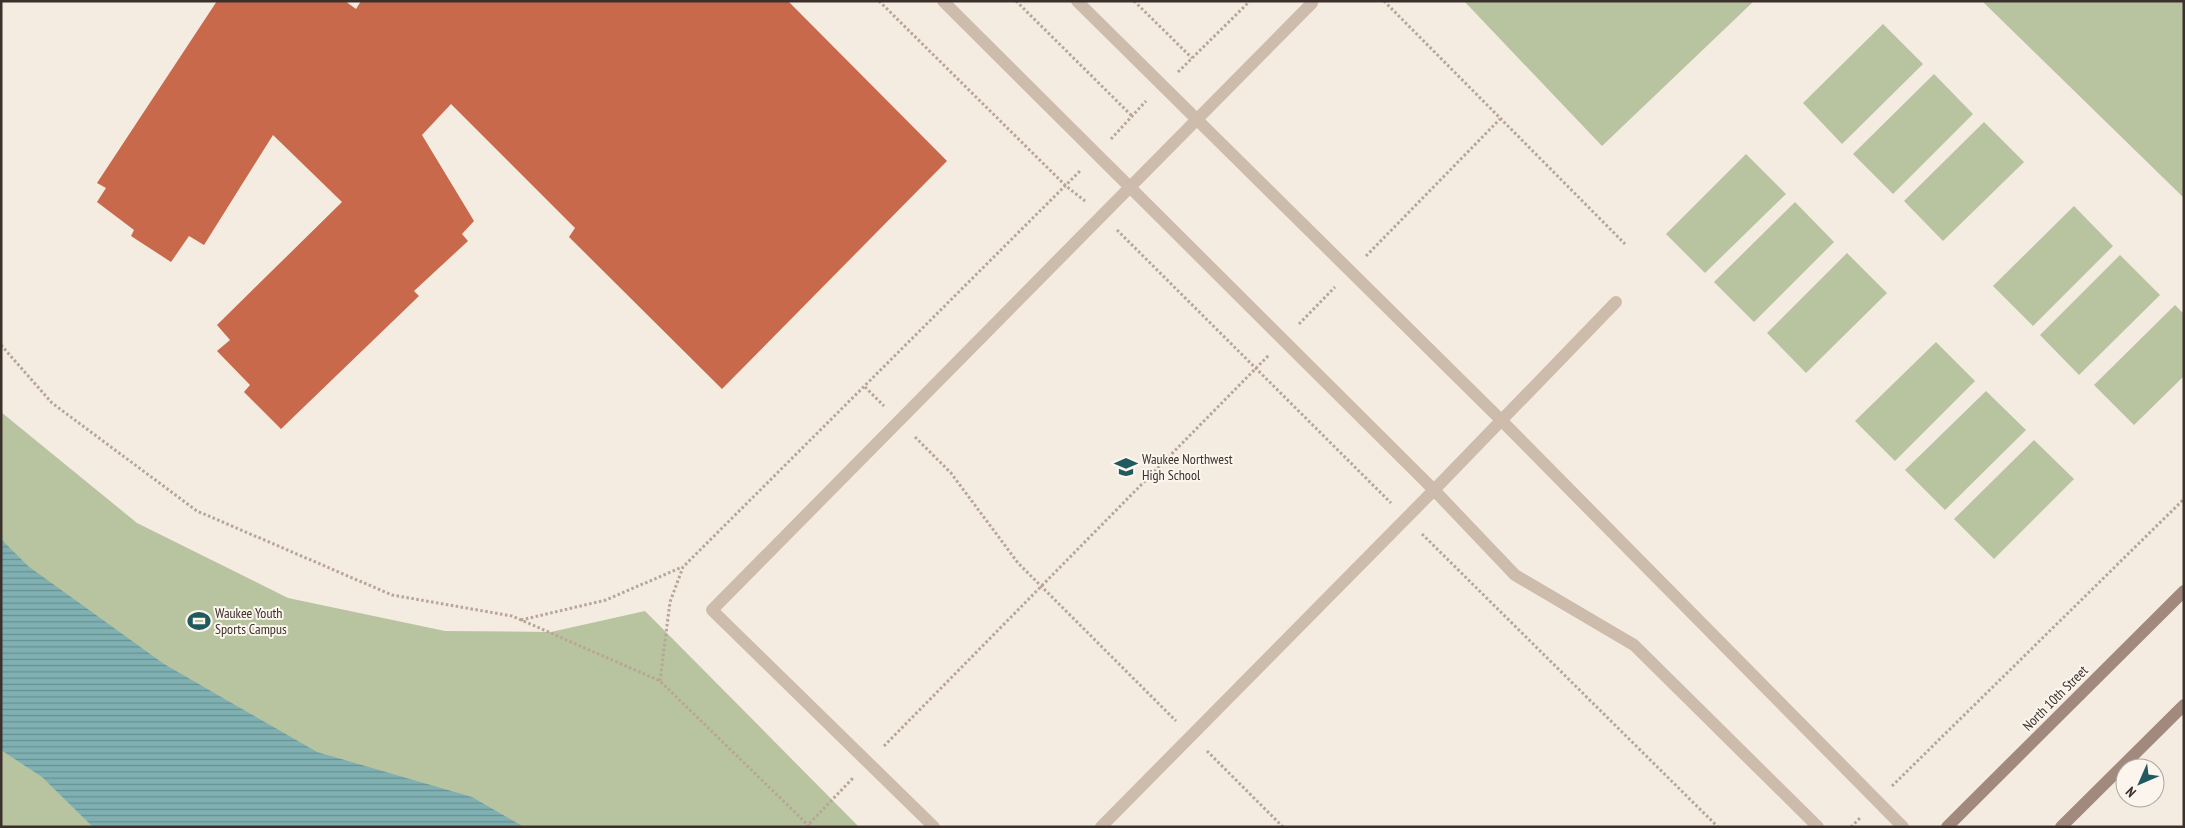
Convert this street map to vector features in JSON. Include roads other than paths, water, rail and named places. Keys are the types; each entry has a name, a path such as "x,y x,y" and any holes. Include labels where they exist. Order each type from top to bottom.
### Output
{"main road":[{"name":"North 10th Street","path":"1947,827 2184,591"},
{"path":"2061,827 2184,705"}],"lane":[{"path":"943,1 1434,490 1515,575 1634,645 1818,827"},
{"path":"1077,1 1501,420 1903,827"},
{"path":"934,827 712,610 1312,3"},
{"path":"1101,827 1434,490 1616,302"}],"water":[{"path":"1,539 28,566 164,664 317,752 472,797 524,827 93,827 42,777 1,750"}],"place":[{"name":"Waukee Northwest High School","path":"1126,467"},
{"name":"Waukee Youth Sports Campus","path":"199,621"}]}
